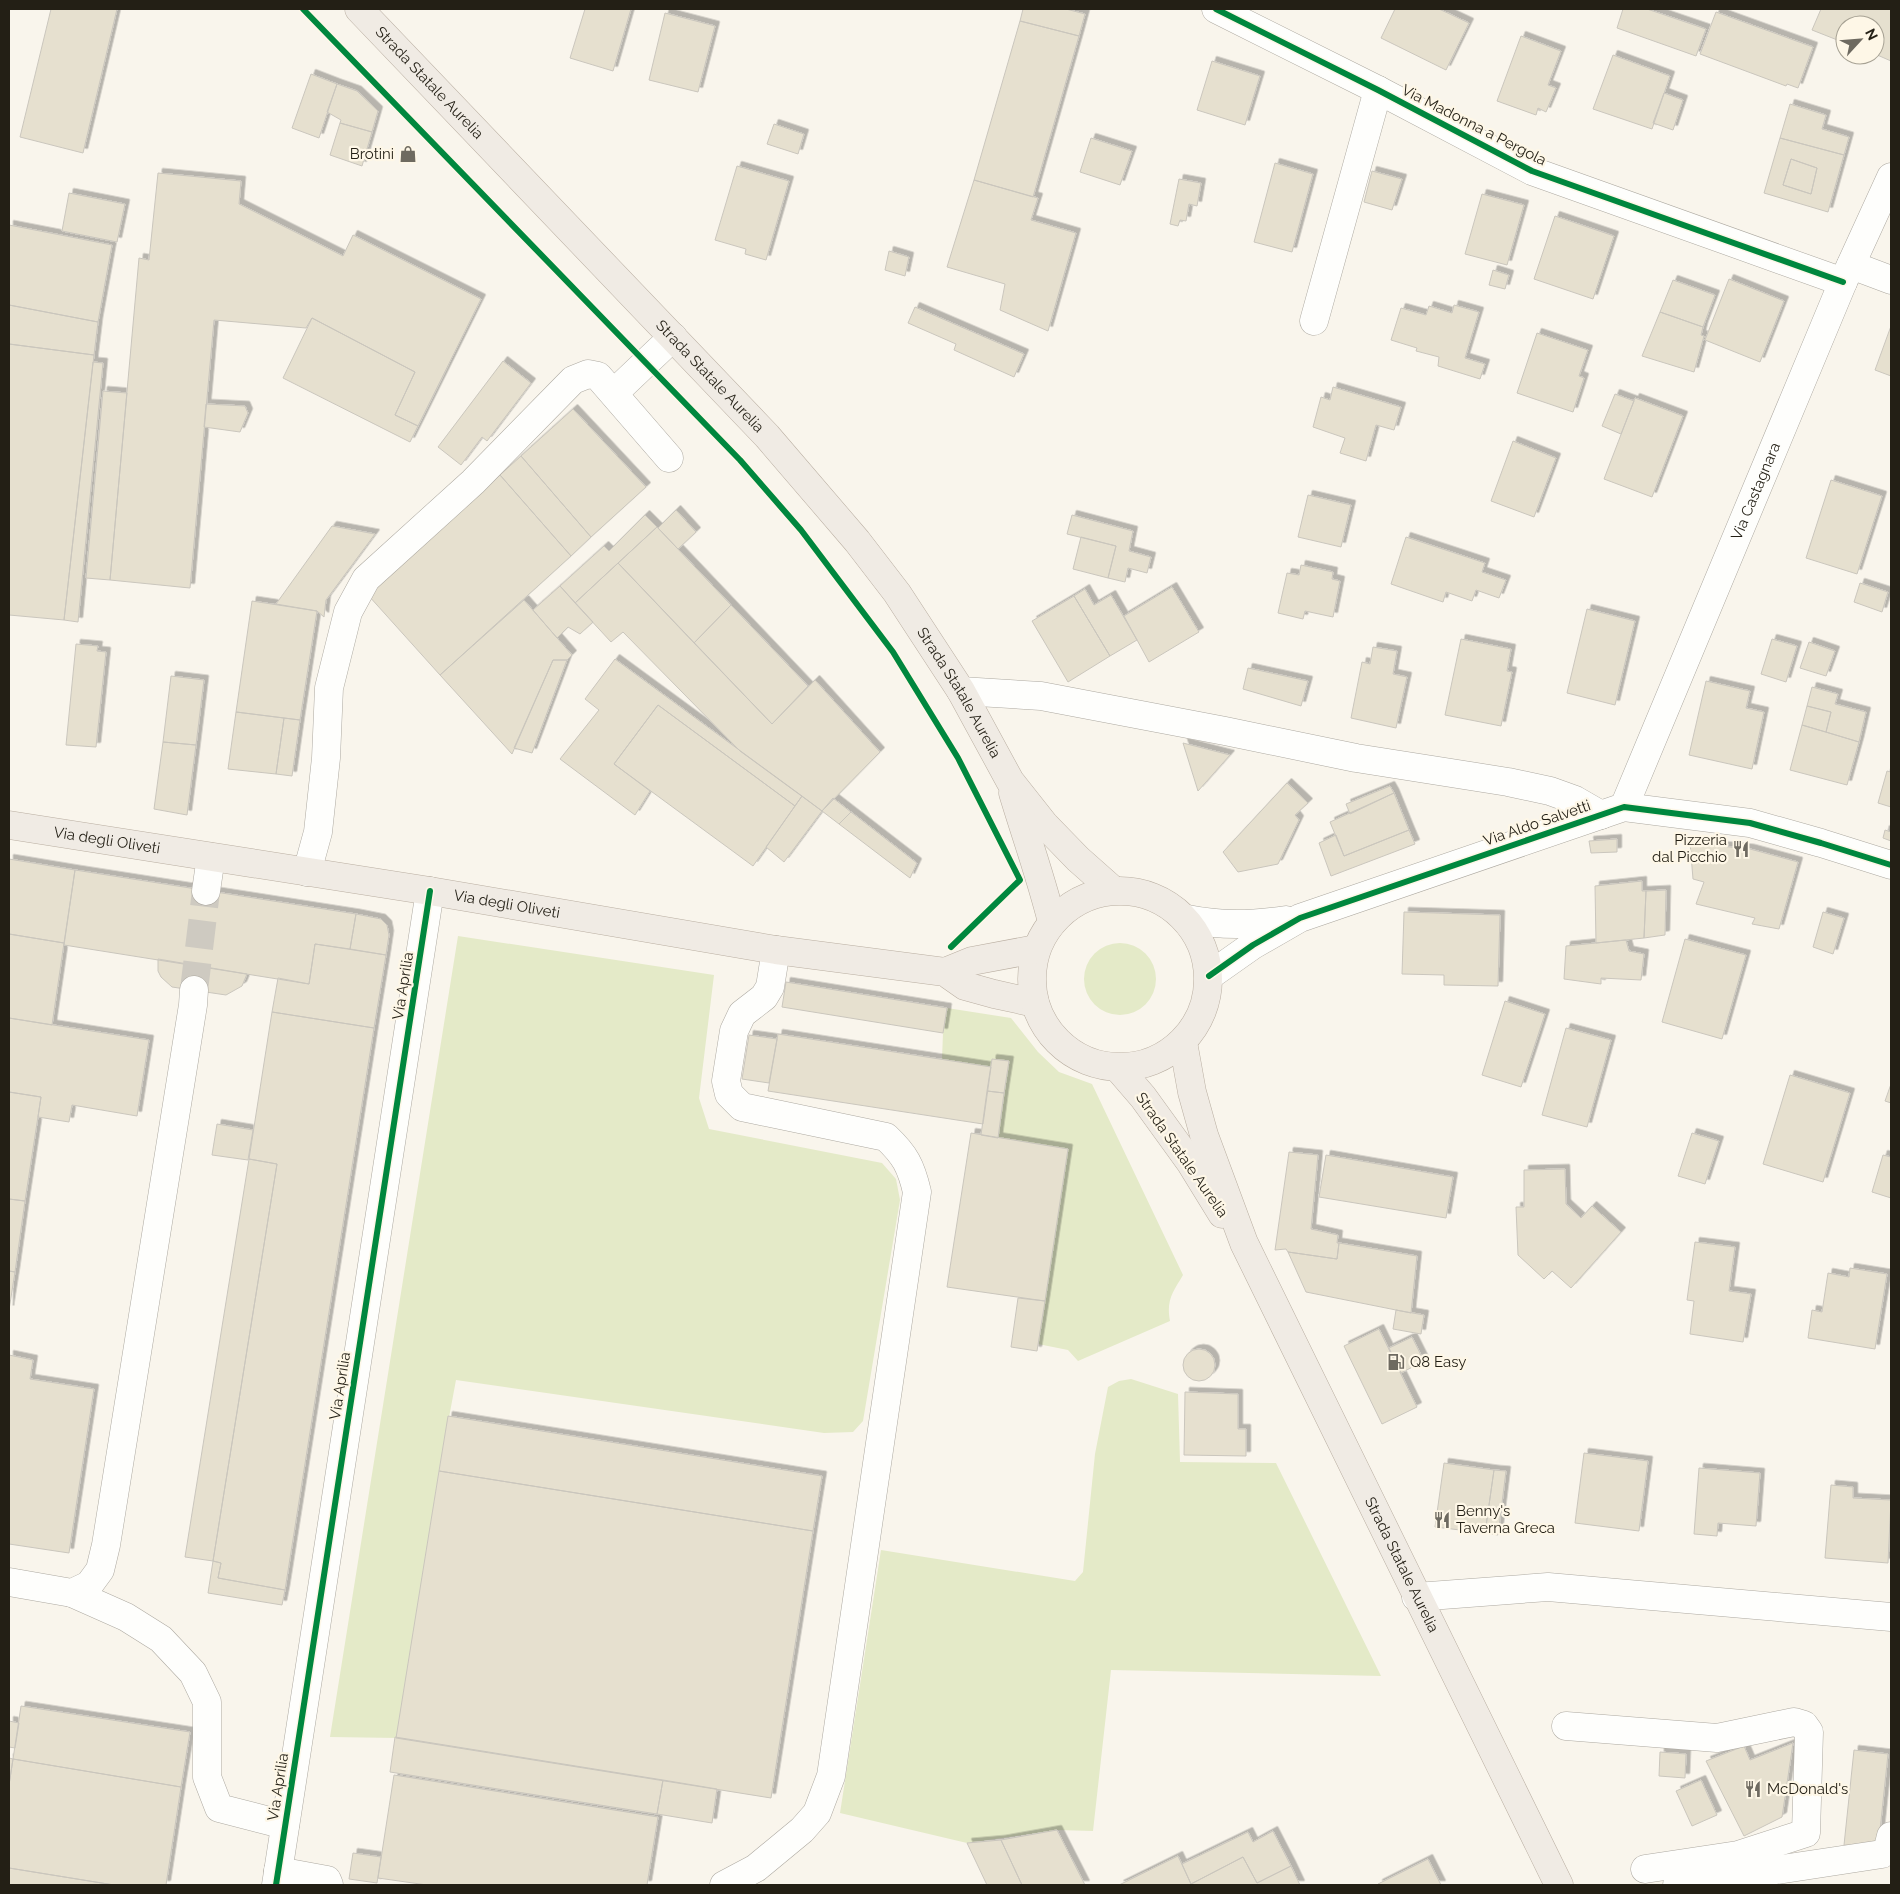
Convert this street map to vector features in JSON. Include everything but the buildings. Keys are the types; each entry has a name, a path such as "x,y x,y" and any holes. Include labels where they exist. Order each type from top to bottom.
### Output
{"main road":[{"name":"Strada Statale Aurelia","path":"358,9 767,436 857,541 897,593 961,691 1010,782 1044,824 1078,859 1113,890"},
{"name":"Strada Statale Aurelia","path":"1010,782 1024,831 1040,876 1052,922"},
{"name":"Via degli Oliveti","path":"9,825 430,891 776,950 945,972 965,986 1035,1003"},
{"path":"1113,890 1140,892 1165,902 1187,919 1198,936 1206,956 1209,976 1207,1000 1198,1023 1183,1042 1164,1057 1141,1066 1118,1068 1090,1063 1066,1049 1046,1028 1035,1003 1031,976 1036,950 1052,922 1069,906 1090,895 1113,890"},
{"name":"Via degli Oliveti","path":"945,972 972,961 1036,950"},
{"name":"Strada Statale Aurelia","path":"1183,1042 1192,1092 1204,1135 1244,1243 1416,1597 1559,1885"},
{"name":"Strada Statale Aurelia","path":"1118,1068 1143,1097 1190,1162 1212,1199 1244,1243"}],"street":[{"name":"Via Madonna a Pergola","path":"1216,9 1378,90 1532,171 1847,274 1891,280"},
{"path":"1314,321 1378,90"},
{"name":"Via Castagnara","path":"1612,811 1891,177"},
{"path":"614,392 672,336"},
{"path":"308,872 319,823 326,758 329,688 348,612 366,579 473,482 573,380 588,374 598,376 614,392 669,458"},
{"path":"961,691 1041,696 1356,758 1508,782 1550,791 1612,811"},
{"name":"Via Aldo Salvetti","path":"1209,976 1252,945 1300,918 1612,811 1750,823 1891,865"},
{"path":"206,890 211,857"},
{"name":"Via Aprilia","path":"277,1878 430,891"},
{"name":"Via Aldo Salvetti","path":"1187,919 1210,924 1251,925 1300,918"},
{"path":"724,1885 756,1868 802,1830 817,1813 831,1776 916,1192 912,1171 902,1152 886,1138 742,1107 729,1094 726,1081 734,1031 742,1014 764,997 770,987 776,950"},
{"path":"72,1593 89,1585 100,1570 106,1544 194,990"},
{"path":"9,1582 72,1593 126,1617 161,1639 193,1673 207,1702 207,1777 219,1808 285,1825"},
{"path":"1416,1597 1548,1587 1891,1617"},
{"path":"1566,1726 1717,1738 1794,1722 1804,1725 1809,1732 1806,1833 1738,1854 1644,1869"},
{"path":"1677,1885 1882,1854 1888,1848 1891,1836"},
{"path":"277,1878 327,1880 328,1885"}],"green space":[{"path":"458,936 714,975 699,1098 709,1129 882,1163 896,1179 900,1200 863,1421 853,1432 824,1433 456,1380 439,1471 398,1738 330,1737"},
{"path":"1120,943 1140,949 1150,959 1156,979 1150,999 1140,1009 1120,1015 1100,1009 1090,999 1084,979 1090,959 1100,949"},
{"path":"947,1008 1011,1018 1038,1052 1059,1072 1092,1084 1183,1275 1173,1291 1169,1307 1170,1321 1078,1361 1068,1350 1038,1344 1068,1149 998,1138 1009,1061 993,1059 991,1067 942,1059 943,1033"},
{"path":"1131,1379 1178,1394 1180,1462 1276,1463 1381,1676 1111,1670 1093,1831 1057,1830 967,1843 840,1813 881,1550 1075,1581 1083,1572 1095,1454 1108,1387 1119,1381"}],"tunnel":[{"path":"194,990 206,891"}],"cycle path":[{"path":"303,9 740,460 801,530 893,652 958,758 1020,880 951,947"},
{"path":"1216,9 1378,90 1532,171 1843,282"},
{"path":"1209,976 1253,945 1300,918 1624,807 1750,823 1891,865"},
{"path":"276,1885 430,891"}],"place":[{"name":"Brotini","path":"408,154"},
{"name":"Pizzeria dal Picchio","path":"1741,849"},
{"name":"Q8 Easy","path":"1396,1362"},
{"name":"Benny's Taverna Greca","path":"1442,1520"},
{"name":"McDonald's","path":"1753,1789"}]}
